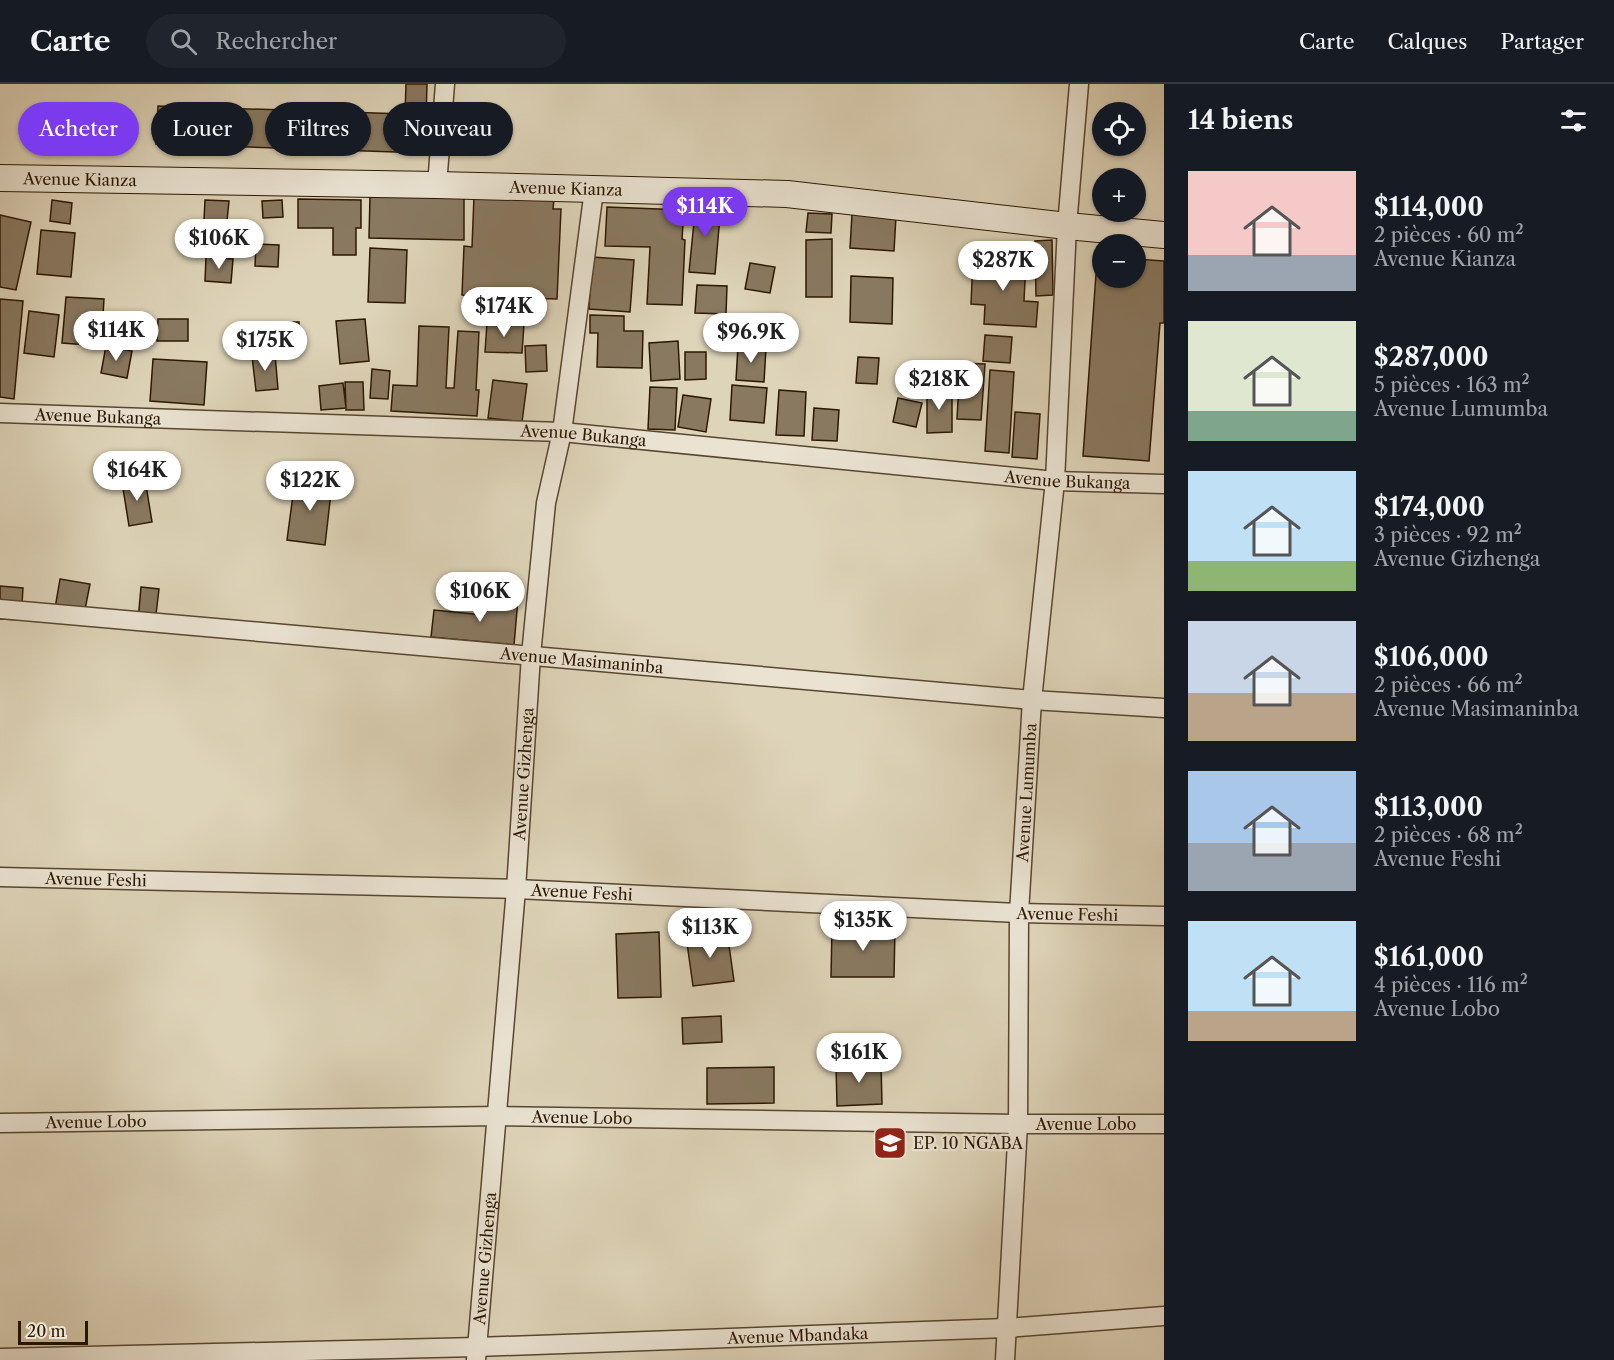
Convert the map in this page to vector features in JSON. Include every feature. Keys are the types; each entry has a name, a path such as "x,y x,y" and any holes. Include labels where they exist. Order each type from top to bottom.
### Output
{"street":[{"path":"437,185 445,84"},
{"name":"Avenue Lumumba","path":"1005,1360 1018,1124 1019,913 1032,700 1055,481 1067,226 1078,84"},
{"name":"Avenue Kianza","path":"0,178 437,185 788,194 1164,235"},
{"name":"Avenue Gizhenga","path":"477,1353 516,889 531,655 546,503 562,432 594,190"},
{"name":"Avenue Bukanga","path":"0,413 562,432 1055,481 1164,484"},
{"name":"Avenue Masimaninba","path":"0,609 1032,700 1164,708"},
{"name":"Avenue Feshi","path":"0,877 516,889 1019,913 1164,916"},
{"name":"Avenue Lobo","path":"0,1123 498,1116 1164,1124"},
{"name":"Avenue Mbandaka","path":"0,1358 477,1353 1007,1328 1164,1316"}],"building":[{"path":"406,84 427,84 426,102 405,102"},
{"path":"253,109 265,109 265,148 253,147"},
{"path":"371,113 383,113 383,152 371,151"},
{"path":"370,196 464,198 464,240 369,238"},
{"path":"474,196 554,199 553,209 561,209 557,299 462,295 464,246 472,247"},
{"path":"298,199 361,200 361,228 356,228 356,255 333,255 333,228 298,228"},
{"path":"52,200 72,203 70,224 50,221"},
{"path":"205,200 229,201 227,221 204,220"},
{"path":"282,200 283,217 263,218 262,201"},
{"path":"696,202 721,204 715,274 689,272"},
{"path":"607,207 684,210 682,305 647,304 650,247 605,246"},
{"path":"808,213 832,214 831,233 806,232"},
{"path":"852,214 896,216 894,251 850,248"},
{"path":"0,215 31,222 16,290 0,287"},
{"path":"41,230 75,233 71,277 37,274"},
{"path":"832,239 832,297 806,297 806,240"},
{"path":"1052,240 1053,295 1036,296 1035,241"},
{"path":"256,244 279,245 278,267 255,266"},
{"path":"370,248 407,250 405,303 368,302"},
{"path":"206,257 233,259 231,283 205,281"},
{"path":"592,257 634,260 630,312 589,309"},
{"path":"973,258 1026,260 1024,301 1038,302 1036,327 984,324 985,305 971,304"},
{"path":"1146,260 1164,261 1164,323 1160,323 1149,461 1083,456 1095,288 1146,288"},
{"path":"750,263 775,267 770,293 745,289"},
{"path":"851,276 893,278 892,324 850,322"},
{"path":"697,285 727,286 726,314 695,313"},
{"path":"66,297 104,299 101,346 62,343"},
{"path":"0,299 23,301 14,399 0,397"},
{"path":"29,311 59,315 54,357 24,353"},
{"path":"590,315 624,316 624,331 643,331 642,368 597,367 598,333 590,333"},
{"path":"158,319 188,319 188,341 157,341"},
{"path":"365,319 369,361 340,364 336,321"},
{"path":"724,319 757,319 757,340 724,341"},
{"path":"277,322 299,322 300,349 278,349"},
{"path":"487,323 524,324 522,353 485,352"},
{"path":"419,326 449,327 446,388 454,388 458,331 479,332 477,416 391,411 393,385 417,386"},
{"path":"985,335 1012,337 1010,363 983,361"},
{"path":"678,341 680,379 651,381 649,343"},
{"path":"546,345 547,371 526,372 525,346"},
{"path":"106,346 132,351 127,378 101,373"},
{"path":"738,346 766,348 764,382 736,380"},
{"path":"685,352 706,352 706,379 685,380"},
{"path":"275,354 278,389 256,391 252,356"},
{"path":"858,357 879,358 877,384 856,383"},
{"path":"153,359 207,362 204,405 150,401"},
{"path":"960,363 985,364 981,420 957,419"},
{"path":"372,369 390,371 388,399 370,398"},
{"path":"990,370 1014,372 1009,453 985,451"},
{"path":"493,380 527,384 522,422 488,418"},
{"path":"345,382 363,382 364,410 346,410"},
{"path":"343,383 346,408 321,410 319,386"},
{"path":"732,385 767,388 764,423 730,420"},
{"path":"650,387 677,388 675,430 648,429"},
{"path":"927,389 952,389 952,432 927,433"},
{"path":"779,390 806,392 804,436 776,435"},
{"path":"683,395 711,399 706,432 678,427"},
{"path":"898,398 922,403 916,427 893,422"},
{"path":"814,408 839,410 837,441 812,440"},
{"path":"1015,412 1040,414 1037,459 1012,457"},
{"path":"145,479 152,522 129,526 122,482"},
{"path":"295,480 332,484 325,545 287,540"},
{"path":"60,579 90,584 82,625 53,620"},
{"path":"0,586 23,588 21,620 0,619"},
{"path":"141,587 159,589 155,623 138,621"},
{"path":"486,596 518,599 514,645 431,637 434,610 484,615"},
{"path":"832,928 895,928 894,977 831,977"},
{"path":"727,931 734,981 693,986 686,936"},
{"path":"659,932 661,997 618,998 616,934"},
{"path":"721,1016 722,1042 683,1044 682,1018"},
{"path":"881,1063 882,1104 837,1106 836,1065"},
{"path":"774,1067 774,1103 707,1104 707,1068"}],"place":[{"name":"EP. 10 NGABA","path":"890,1143"}]}
